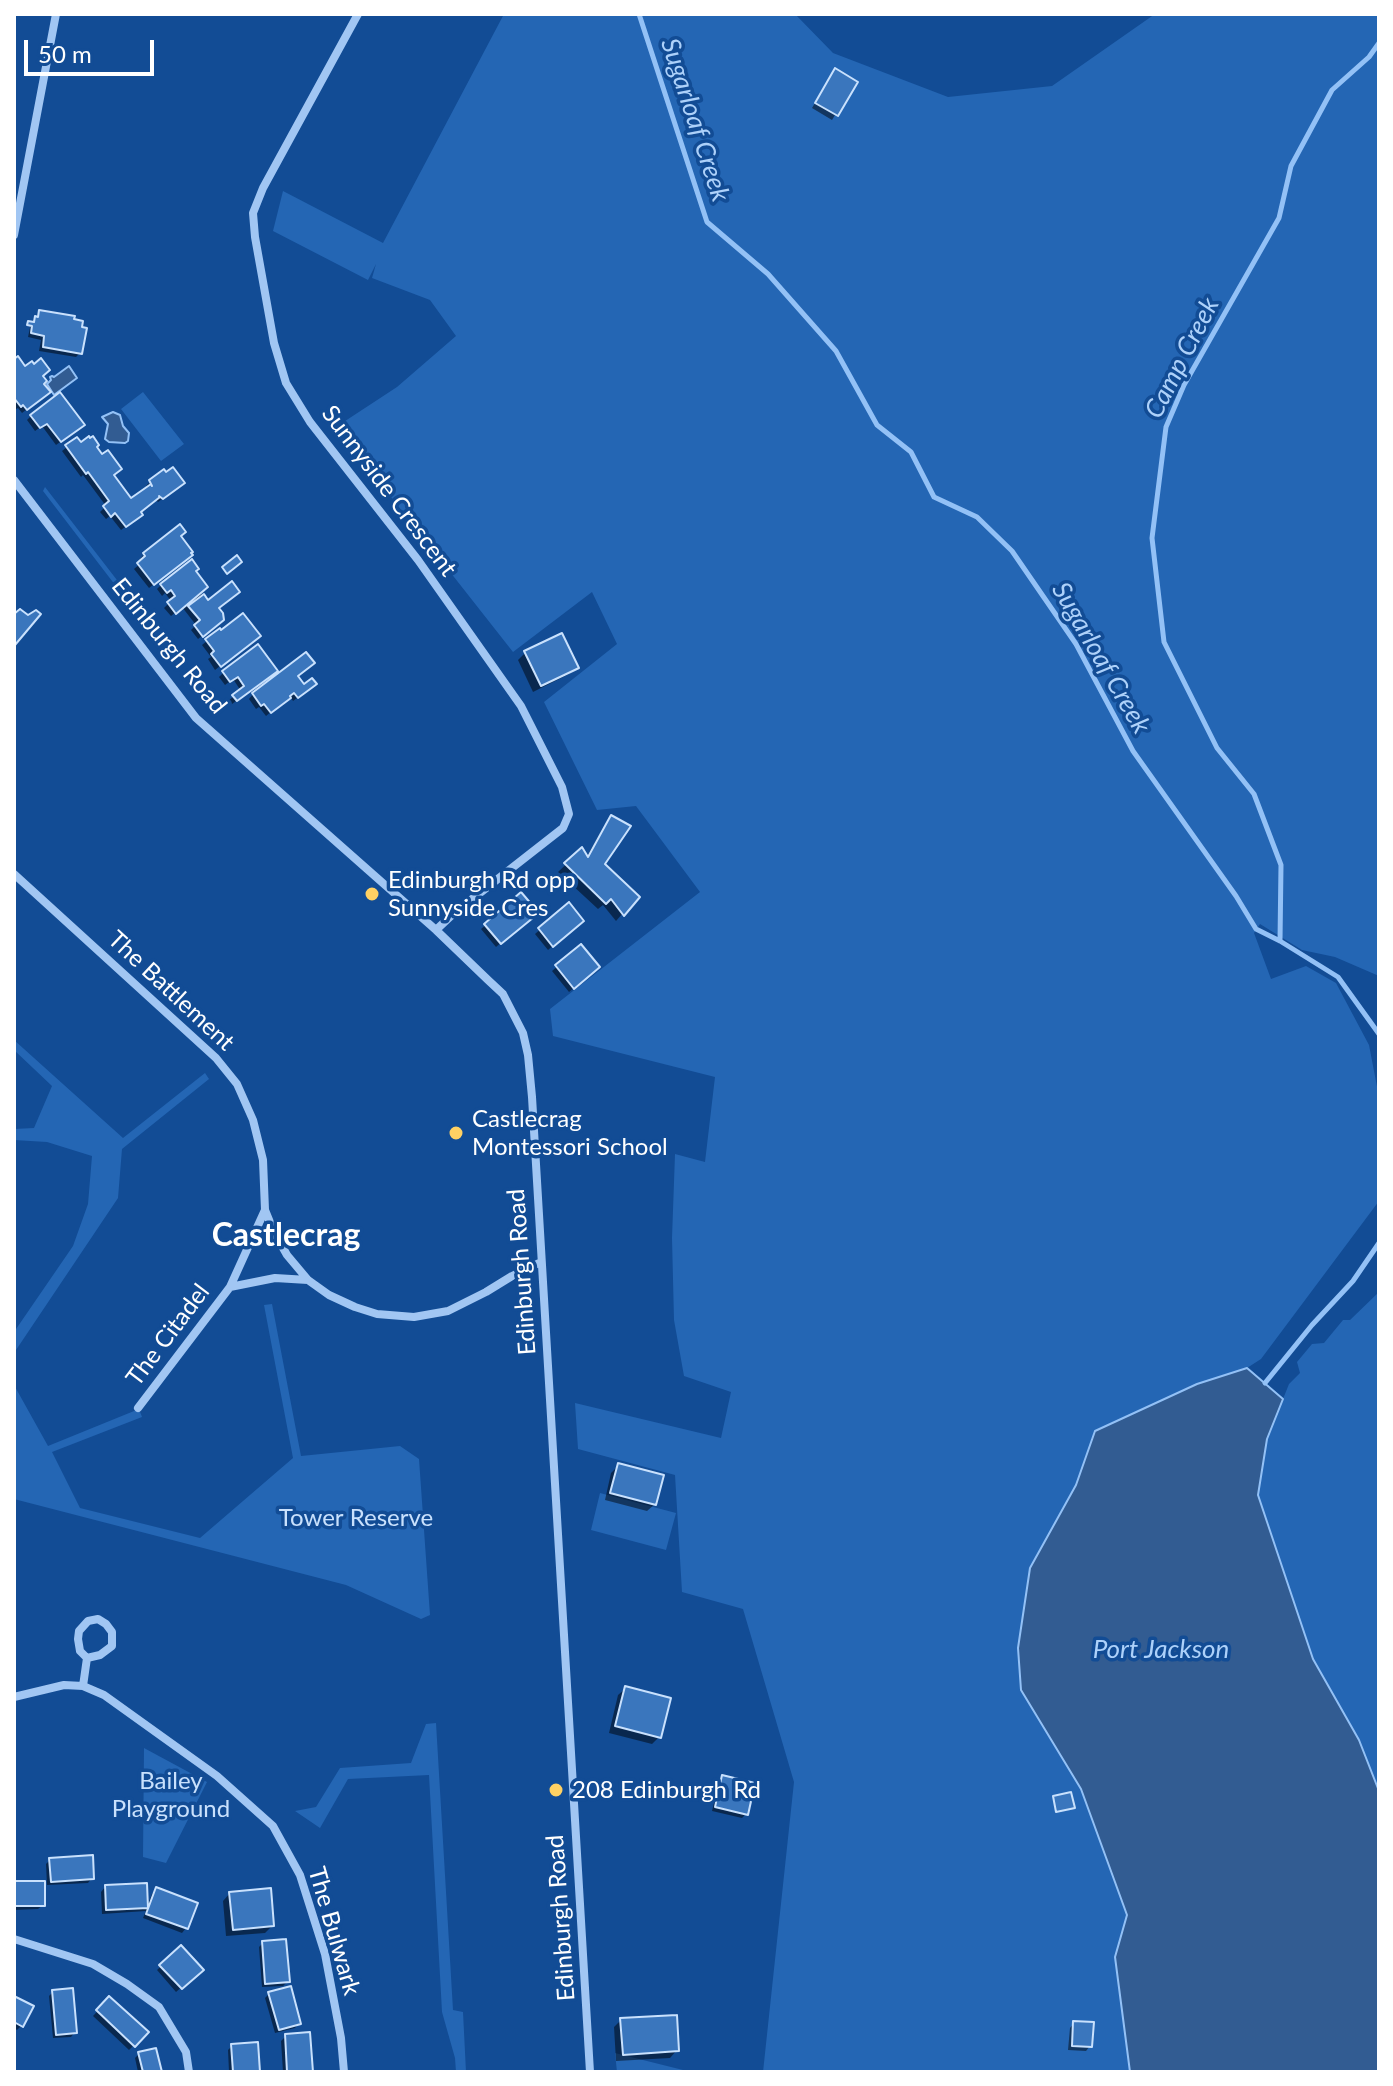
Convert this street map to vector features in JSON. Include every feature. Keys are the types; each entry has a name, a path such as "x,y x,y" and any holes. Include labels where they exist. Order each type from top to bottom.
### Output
{"street":[{"path":"14,235 56,14"},
{"name":"Sunnyside Crescent","path":"358,14 263,188 253,213 274,343 286,383 310,422 418,560 521,706 562,787 569,814 563,828 436,930"},
{"name":"Edinburgh Road","path":"14,480 196,718 436,930 503,994 523,1033 530,1069 590,2072"},
{"name":"The Battlement","path":"14,874 216,1058 237,1084 253,1120 263,1160 265,1210 287,1255 308,1280"},
{"name":"The Battlement","path":"239,1268 265,1210"},
{"path":"308,1280 329,1295 355,1307 377,1314 414,1317 448,1311 541,1262"},
{"name":"The Citadel","path":"138,1408 230,1287 239,1268"},
{"name":"The Citadel","path":"230,1287 275,1278 308,1280"},
{"path":"98,1619 112,1632 112,1646 100,1655 87,1658 80,1651 79,1631 88,1621 98,1619"},
{"path":"14,1697 64,1685 83,1686 87,1658"},
{"name":"The Bulwark","path":"83,1686 104,1695 217,1776 273,1826 300,1875 325,1954 341,2038 344,2072"},
{"path":"14,1939 93,1964 159,2007 186,2052 189,2072"}],"green space":[{"path":"504,14 795,14 833,53 948,97 1052,86 1155,14 1379,14 1379,976 1335,957 1302,950 1260,924 1254,933 1271,979 1306,966 1336,983 1369,1045 1379,1097 1379,1201 1261,1359 1247,1368 1197,1384 1095,1431 1076,1485 1030,1568 1018,1648 1021,1690 1081,1789 1128,1915 1115,1957 1130,2072 763,2072 794,1782 743,1609 682,1592 675,1475 578,1449 575,1403 721,1438 731,1392 684,1376 674,1320 672,1238 675,1154 705,1162 715,1077 553,1036 550,1009 700,892 636,806 597,810 544,702 617,644 592,592 513,652 336,427 397,387 456,336 430,300 372,278 376,264 368,280 273,231 283,191 383,243"},
{"path":"143,392 184,444 161,461 121,409"},
{"path":"45,487 127,593 122,594 43,491"},
{"path":"14,1040 123,1138 205,1073 209,1079 122,1149 118,1198 14,1353 14,1332 73,1246 88,1204 92,1156 47,1142 14,1140 14,1129 34,1128 52,1086 14,1050"},
{"path":"1379,1292 1379,1791 1359,1740 1313,1659 1258,1495 1267,1439 1289,1384 1300,1373 1297,1362 1312,1344 1324,1343 1343,1320 1350,1320"},
{"name":"Tower Reserve","path":"272,1304 301,1456 400,1446 419,1459 430,1615 421,1619 346,1585 14,1499 14,1385 48,1446 139,1409 142,1417 52,1452 80,1508 200,1538 293,1458 264,1305"},
{"path":"600,1493 676,1513 666,1550 591,1530"},
{"path":"436,1723 453,2010 463,2012 466,2072 456,2072 442,2012 429,1775 348,1779 320,1828 295,1811 316,1807 340,1768 411,1763 426,1724"},
{"name":"Bailey Playground","path":"144,1748 207,1782 166,1863 143,1857"},
{"path":"615,2053 691,2072 617,2072"}],"water":[{"path":"69,366 77,378 54,395 47,384 50,377"},
{"path":"113,412 120,415 129,433 125,443 105,439 108,424 102,417"},
{"name":"Port Jackson","path":"1247,1368 1283,1399 1267,1439 1258,1495 1313,1659 1359,1740 1379,1791 1379,2072 1130,2072 1115,1957 1127,1915 1081,1789 1021,1690 1018,1648 1030,1568 1076,1485 1095,1431 1197,1384"}],"building":[{"path":"835,68 858,82 838,116 815,103"},
{"path":"39,310 75,316 74,319 83,321 82,327 87,328 82,354 43,347 44,336 31,333 32,326 27,325 28,321 34,322 35,316 38,317"},
{"path":"18,356 25,366 41,358 50,370 43,376 47,381 44,384 51,392 27,410 14,398 14,359"},
{"path":"60,392 85,425 61,442 47,424 40,428 30,415"},
{"path":"93,436 102,454 108,450 122,469 114,475 131,498 151,484 149,480 164,469 166,472 173,467 185,483 163,499 159,496 141,512 143,515 126,527 115,513 111,517 103,506 109,501 65,445 77,437 81,442"},
{"path":"180,524 186,532 181,536 193,555 154,585 137,563 145,556 143,553"},
{"path":"237,555 242,562 227,574 222,567"},
{"path":"192,559 199,569 196,571 208,587 176,614 167,602 175,596 171,590 167,593 160,584"},
{"path":"232,581 240,592 219,608 224,620 203,637 194,625 200,620 188,606 204,594 208,600"},
{"path":"20,609 28,615 36,610 41,614 15,645 14,614"},
{"path":"243,613 261,636 221,667 205,639"},
{"path":"562,633 579,668 541,686 524,651"},
{"path":"258,644 278,671 237,701 232,695 244,686 238,677 230,682 222,671"},
{"path":"306,652 315,663 298,676 304,684 312,678 317,684 298,698 294,693 271,713 264,704 261,706 252,693"},
{"path":"611,815 631,826 605,864 640,897 624,916 611,899 606,904 564,863 582,847 588,857"},
{"path":"521,892 539,913 501,944 484,924"},
{"path":"569,902 584,921 553,947 538,928"},
{"path":"581,944 600,967 574,989 555,965"},
{"path":"618,1463 664,1475 656,1505 610,1493"},
{"path":"625,1686 671,1698 661,1738 615,1726"},
{"path":"722,1775 755,1783 748,1815 715,1807"},
{"path":"1071,1792 1075,1808 1056,1812 1053,1796"},
{"path":"93,1855 94,1879 51,1882 49,1858"},
{"path":"14,1881 45,1881 45,1906 14,1906"},
{"path":"147,1883 148,1908 106,1910 105,1885"},
{"path":"156,1887 198,1903 188,1929 146,1914"},
{"path":"271,1888 274,1926 233,1930 229,1892"},
{"path":"286,1939 290,1982 265,1984 262,1941"},
{"path":"181,1945 204,1970 182,1989 159,1965"},
{"path":"291,1986 301,2024 279,2030 268,1992"},
{"path":"73,1988 77,2033 56,2035 52,1990"},
{"path":"14,1996 34,2006 23,2027 14,2022"},
{"path":"109,1996 149,2032 135,2047 96,2010"},
{"path":"677,2015 679,2051 623,2055 620,2018"},
{"path":"1073,2021 1094,2022 1092,2047 1072,2046"},
{"path":"310,2032 313,2072 287,2072 285,2034"},
{"path":"258,2042 260,2072 233,2072 231,2044"},
{"path":"156,2048 162,2072 143,2072 138,2052"}],"waterway":[{"name":"Sugarloaf Creek","path":"639,14 707,222 768,274 836,351 877,425 911,452 934,497 977,517 1012,551 1076,644 1133,751 1256,929 1338,977 1379,1034"},
{"name":"Camp Creek","path":"1280,941 1281,865 1254,794 1217,748 1164,642 1152,538 1166,427 1184,385 1279,218 1291,166 1332,90 1369,57 1379,43"},
{"name":"Sugarloaf Creek","path":"1265,1383 1353,1281 1379,1243"}],"place":[{"name":"Edinburgh Rd opp Sunnyside Cres","path":"372,894"},
{"name":"Castlecrag Montessori School","path":"456,1133"},
{"name":"208 Edinburgh Rd","path":"556,1790"}],"district":[{"name":"Castlecrag","path":"286,1236"}]}
